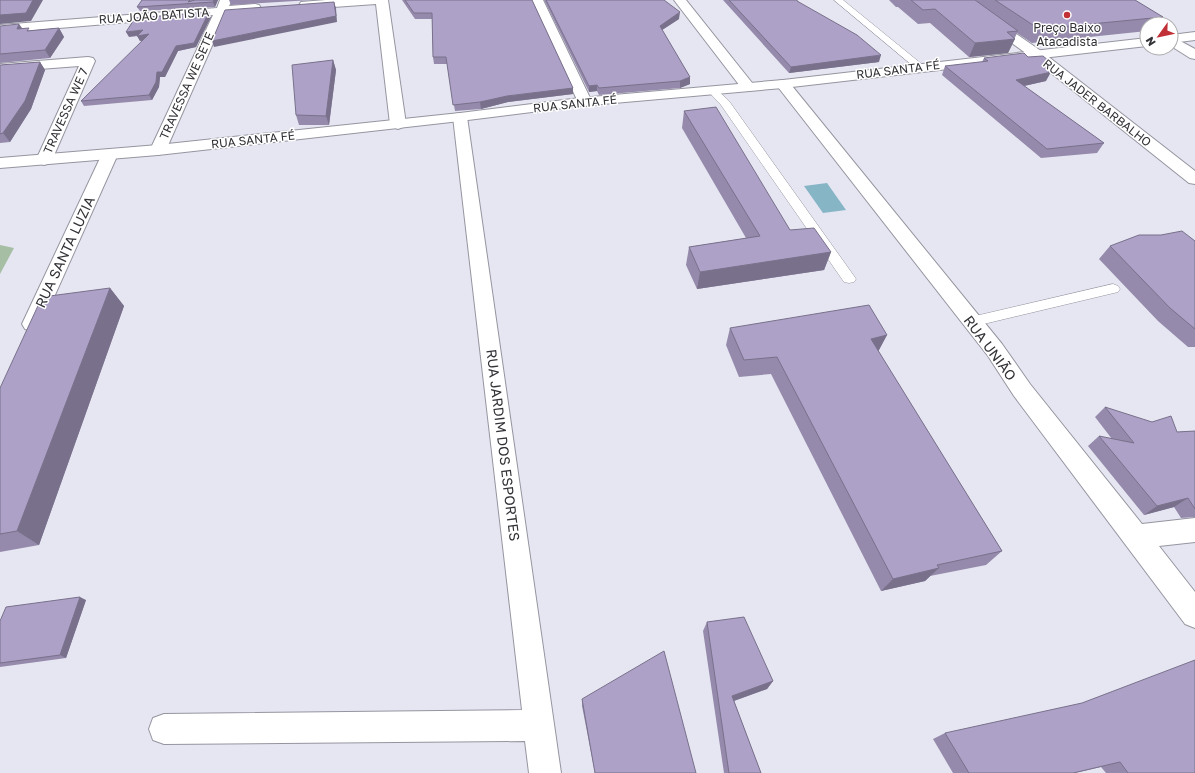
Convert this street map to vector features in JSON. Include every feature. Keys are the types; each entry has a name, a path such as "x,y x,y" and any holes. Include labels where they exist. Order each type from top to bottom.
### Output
{"street":[{"path":"292,6 381,0 398,124"},
{"path":"537,0 586,102"},
{"path":"680,0 748,87"},
{"name":"RUA JADER BARBALHO","path":"959,0 1036,54 1195,179"},
{"name":"RUA JOÃO BATISTA","path":"0,29 224,5 268,7"},
{"name":"TRAVESSA WE SETE","path":"158,150 224,5"},
{"path":"1179,39 1195,36"},
{"name":"RUA SANTA FÉ","path":"1,162 44,160 158,150 586,102 783,84 1139,43"},
{"path":"1179,45 1195,55"},
{"name":"TRAVESSA WE 7","path":"0,68 88,62 44,160"},
{"name":"RUA UNIÃO","path":"783,84 971,322 995,350 1022,390 1195,614"},
{"name":"RUA JARDIM DOS ESPORTES","path":"460,117 545,773"},
{"name":"RUA SANTA LUZIA","path":"23,343 110,154"},
{"path":"1137,537 1195,530"},
{"path":"164,729 539,725"}],"lane":[{"path":"838,0 921,68"},
{"path":"712,90 725,103 849,279"},
{"path":"971,322 1113,288"}],"green space":[{"path":"0,245 14,248 0,274"}],"water":[{"path":"827,183 846,210 823,213 804,186"}],"building":[{"path":"0,0 33,0 26,13 0,15"},
{"path":"142,0 190,0 188,2 195,0 214,0 213,2 137,7"},
{"path":"405,0 532,0 573,88 507,96 480,102 453,105 446,57 433,57 432,13 414,13"},
{"path":"546,0 664,0 680,12 660,26 690,77 680,81 599,88 597,85 589,86"},
{"path":"729,0 797,0 857,35 881,55 791,67"},
{"path":"911,0 975,0 1018,31 1007,32 1015,39 975,43 935,9 923,10"},
{"name":"Preço Baixo Atacadista","path":"995,0 1135,0 1161,16 1139,16 1139,19 1039,29"},
{"path":"334,2 336,16 212,41 225,10"},
{"path":"209,12 194,43 176,46 162,72 157,72 156,82 149,95 81,101 149,34 137,36 143,30 126,32 135,18"},
{"path":"19,24 17,29 29,28 27,31 59,28 45,50 0,54 0,26"},
{"path":"1024,53 1028,57 1043,56 1049,61 1051,72 1016,80 1104,143 1047,149 945,66 988,61 984,58"},
{"path":"333,60 326,116 296,115 292,65"},
{"path":"40,62 25,101 3,133 0,134 0,65"},
{"path":"716,107 790,230 814,228 831,252 700,272 689,247 760,236 684,111"},
{"path":"1182,231 1195,241 1195,329 1170,308 1110,246 1139,235 1161,235"},
{"path":"110,288 17,531 0,534 0,388 42,297"},
{"path":"869,305 887,335 871,339 1002,551 937,565 939,568 893,579 777,357 744,360 730,328"},
{"path":"1105,407 1152,422 1171,416 1177,432 1195,431 1195,509 1188,498 1157,506 1099,436 1134,443"},
{"path":"80,597 60,655 0,663 0,621 6,607"},
{"path":"744,617 773,681 732,696 761,773 729,773 707,622"},
{"path":"664,651 696,773 595,773 582,699"},
{"path":"1195,660 1195,773 1128,773 1120,762 1073,773 969,773 945,733 1082,703"}],"place":[{"name":"Preço Baixo Atacadista","path":"1067,15"}]}
